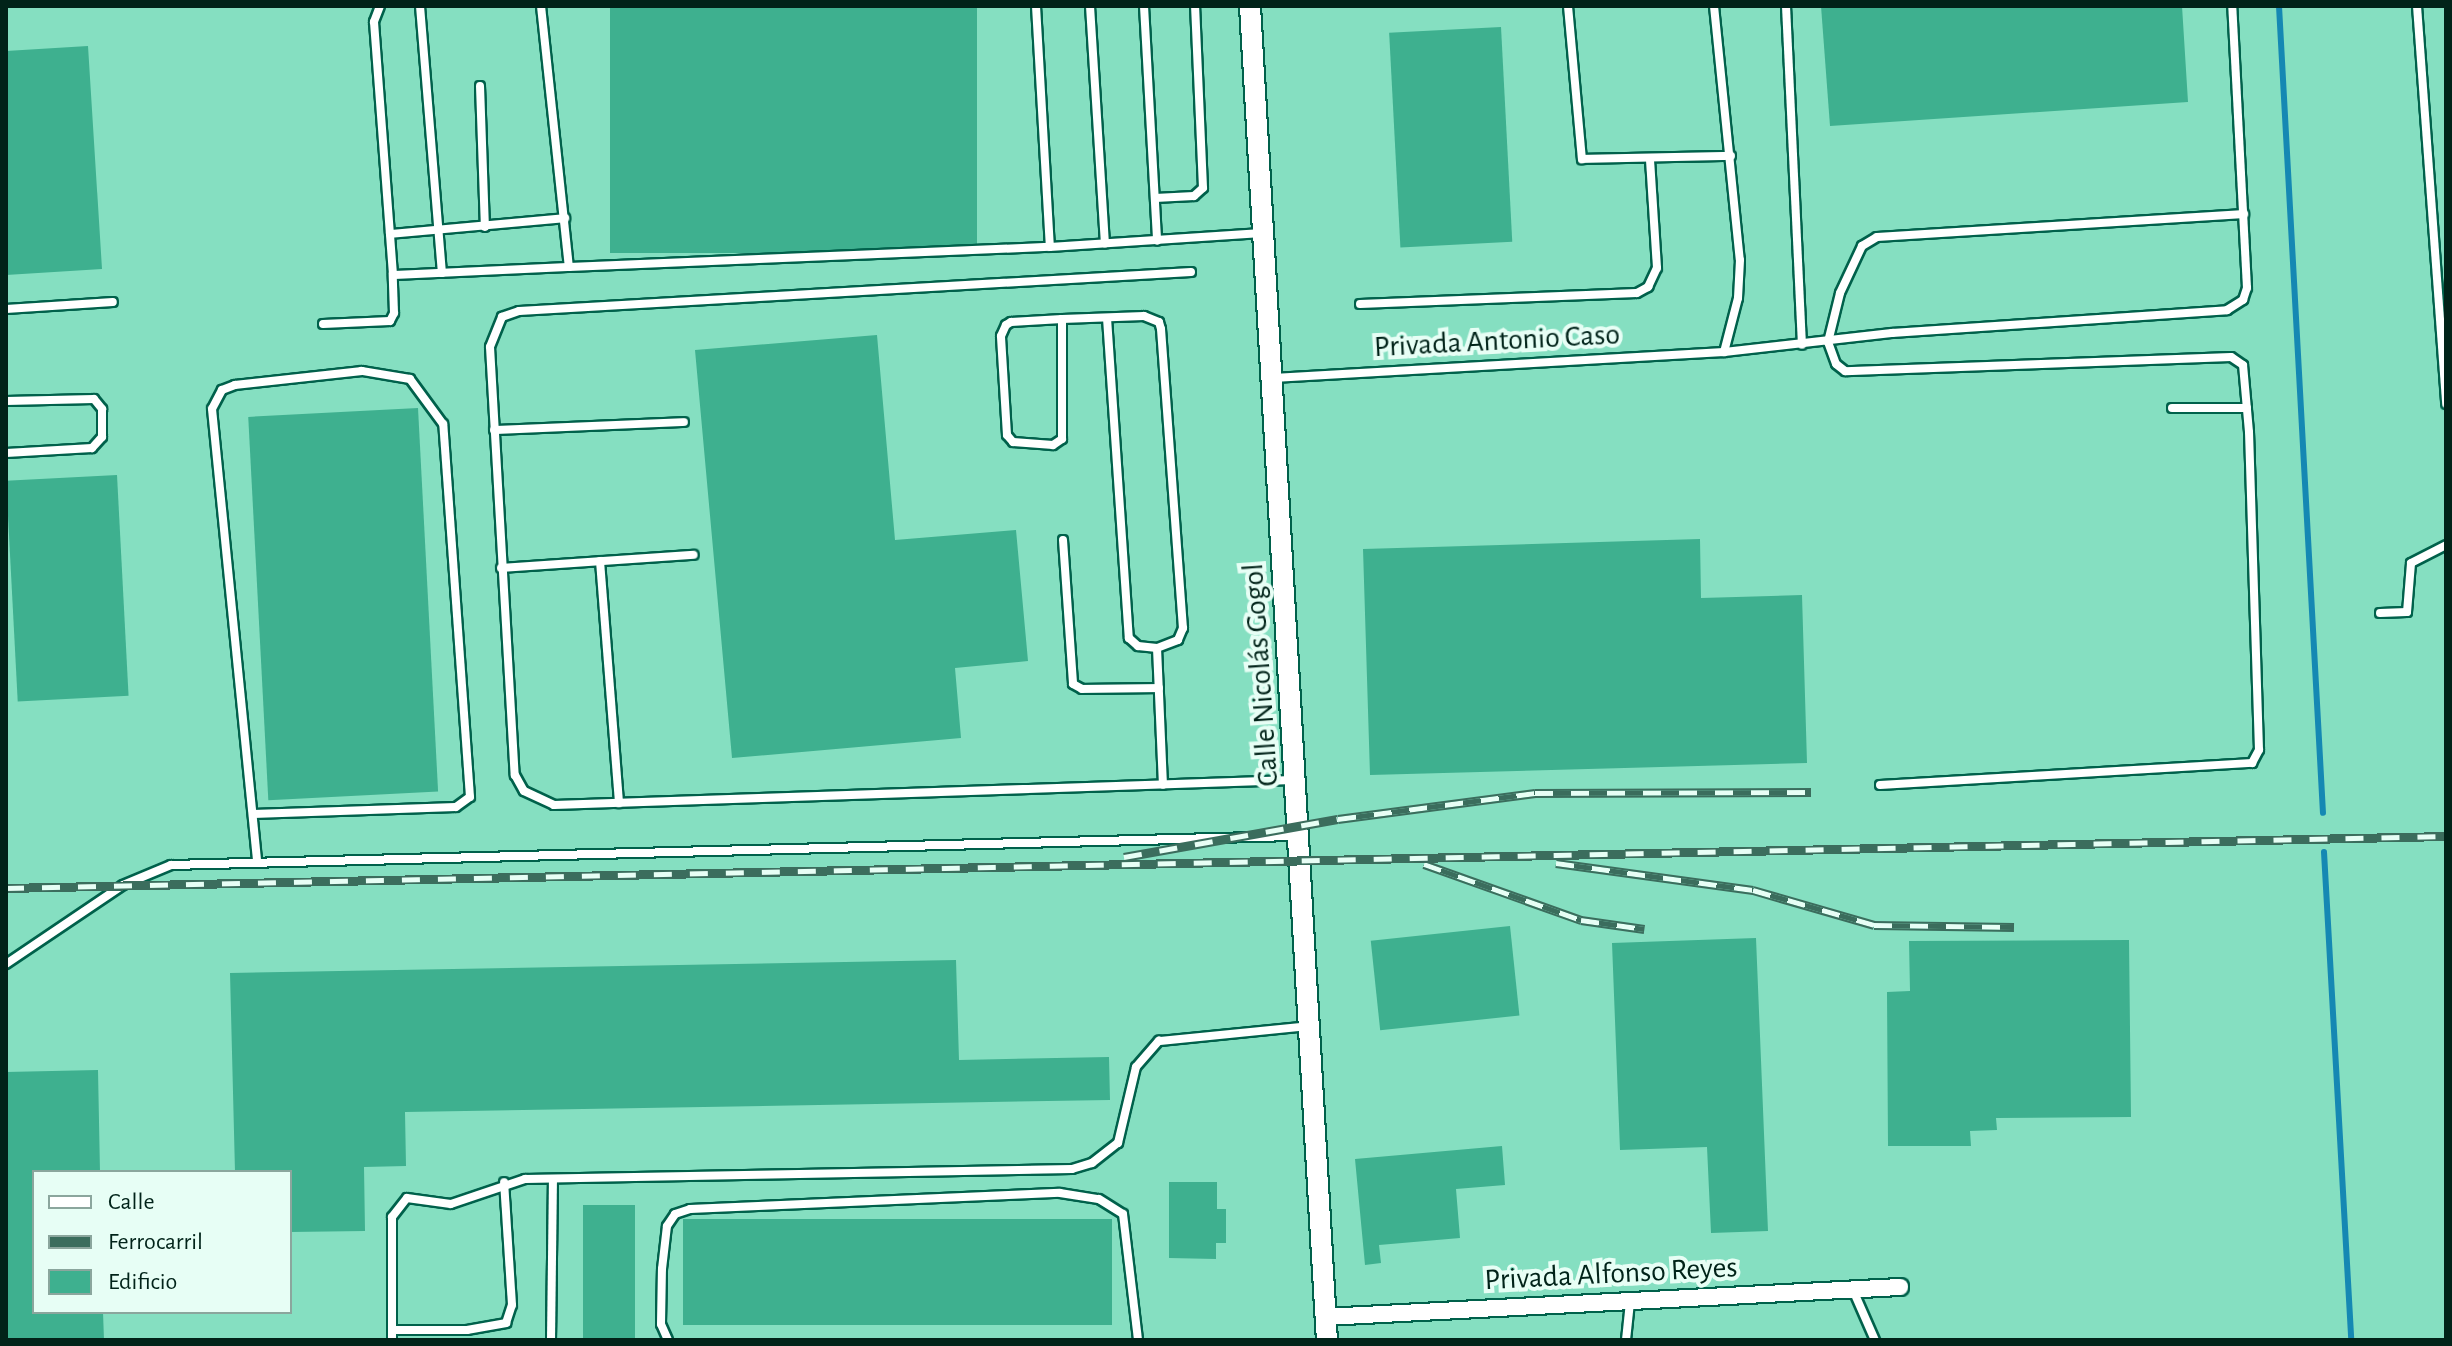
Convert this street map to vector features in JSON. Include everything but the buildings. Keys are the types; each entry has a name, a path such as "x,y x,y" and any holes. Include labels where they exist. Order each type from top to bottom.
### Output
{"street":[{"name":"Calle Nicolás Gogol","path":"1250,6 1327,1340"},
{"name":"Privada Alfonso Reyes","path":"1325,1317 1900,1287"}],"lane":[{"path":"323,324 390,321 393,275 374,22 380,6"},
{"path":"420,6 442,273"},
{"path":"541,6 569,267"},
{"path":"1036,6 1050,247"},
{"path":"1090,6 1105,244"},
{"path":"1144,6 1157,241"},
{"path":"1155,198 1194,196 1203,188 1195,6"},
{"path":"1568,6 1582,159 1731,156"},
{"path":"1714,6 1740,260 1738,298 1724,352"},
{"path":"1786,6 1802,345"},
{"name":"Privada Antonio Caso","path":"1272,378 1724,352 1892,333 2227,310 2243,300 2247,288 2232,6"},
{"path":"2417,6 2446,404"},
{"path":"480,86 485,227"},
{"path":"1360,304 1637,293 1648,287 1657,268 1650,159"},
{"path":"1880,785 2252,763 2259,750 2243,365 2231,357 1855,374 1836,364 1828,342 1840,293 1862,246 1877,237 2244,214"},
{"path":"390,234 565,218"},
{"path":"393,275 1050,247 1263,233"},
{"path":"1191,272 519,311 502,317 490,347 515,775 536,800 554,805 1297,780"},
{"path":"6,309 113,302"},
{"path":"1062,319 1062,439 1053,445 1013,442 1007,435 1003,330 1011,322 1062,319 1107,318 1152,317 1161,329 1183,628 1178,640 1157,648 1138,646 1129,638 1107,318"},
{"path":"253,814 456,807 470,797 443,424 410,379 362,371 235,385 215,398 212,409 257,860"},
{"path":"6,401 94,399 102,409 102,437 92,448 6,453"},
{"path":"2172,408 2247,408"},
{"path":"494,430 684,422"},
{"path":"1063,540 1073,684 1082,689 1159,688"},
{"path":"2380,613 2407,612 2411,563 2446,545"},
{"path":"501,568 694,555"},
{"path":"600,561 619,803"},
{"path":"1157,648 1163,785"},
{"path":"6,964 123,885 171,865 257,860 1300,836"},
{"path":"504,1182 512,1305 506,1323 467,1330 392,1335 392,1217 397,1204 416,1197 451,1204 466,1202 504,1182 553,1179 1072,1169 1092,1163 1118,1143 1136,1067 1159,1041 1310,1026"},
{"path":"551,1340 553,1179"},
{"path":"668,1340 661,1324 662,1269 667,1226 675,1214 690,1209 1060,1193 1099,1199 1123,1214 1135,1340 1150,1340"},
{"path":"1853,1289 1875,1340"},
{"path":"1626,1340 1630,1301"}],"shaded area":[{"path":"6,6 2446,6 2446,1340 6,1340"}],"waterway":[{"path":"2279,6 2323,813"},
{"path":"2324,852 2351,1340"}],"railway":[{"path":"1124,857 1338,819 1535,793 1811,792"},
{"path":"6,888 2446,836"},
{"path":"1556,863 1753,890 1874,925 2014,927"},
{"path":"1424,864 1581,920 1644,929"}]}
